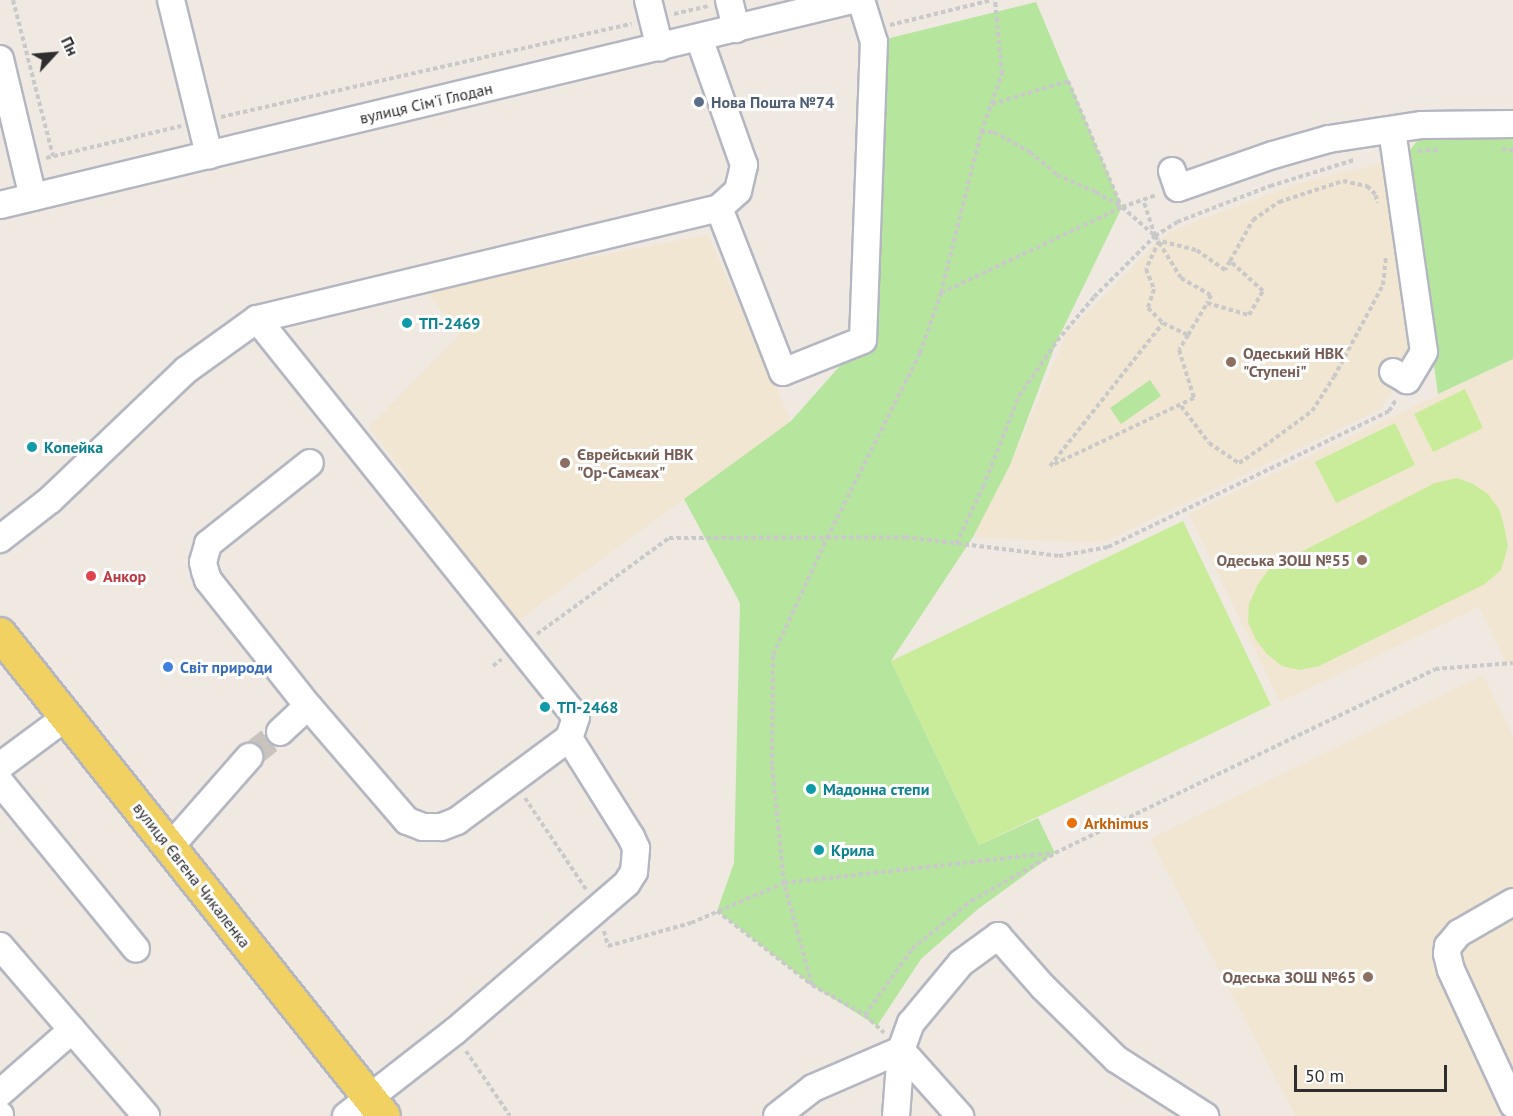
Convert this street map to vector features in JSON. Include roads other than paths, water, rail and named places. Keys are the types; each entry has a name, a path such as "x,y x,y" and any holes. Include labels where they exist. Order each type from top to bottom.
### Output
{"main road":[{"name":"вулиця Євгена Чикаленка","path":"0,634 170,847 367,1110"}],"street":[{"path":"171,0 209,155"},
{"path":"729,0 736,29"},
{"name":"вулиця Сім'ї Глодан","path":"0,205 736,29 784,8 852,0"},
{"path":"719,208 783,372 863,340 874,42 861,0"},
{"path":"650,10 660,48"},
{"path":"0,539 50,500 186,370 257,319 719,208 738,191 743,178 744,165 699,38"},
{"path":"0,59 33,197"},
{"path":"1172,171 1178,188 1274,154 1329,139 1394,141 1422,125 1513,124"},
{"path":"1394,141 1424,352 1400,376"},
{"path":"257,319 522,645 576,717 569,738 457,821 441,827 423,827 407,821 308,706 208,580 203,562 208,544 310,463"},
{"path":"280,732 308,706"},
{"path":"0,766 66,717"},
{"path":"367,1110 627,883 634,872 636,848 569,738"},
{"path":"170,847 249,758"},
{"path":"0,782 136,949"},
{"path":"1513,902 1459,933 1448,946 1447,954 1451,970 1513,1104"},
{"path":"896,1116 901,1050 911,1023 924,1004 961,963 998,936 1043,987 1116,1059 1205,1116"},
{"path":"0,946 146,1116"},
{"path":"0,1093 72,1030"},
{"path":"777,1116 813,1088 901,1050"},
{"path":"901,1050 960,1116"}],"tunnel":[{"path":"249,757 280,732"}],"place":[{"name":"Нова Пошта №74","path":"699,102"},
{"name":"ТП-2469","path":"407,323"},
{"name":"Одеський НВК \"Ступені\"","path":"1231,362"},
{"name":"Копейка","path":"32,447"},
{"name":"Єврейський НВК \"Ор-Самєах\"","path":"565,463"},
{"name":"Одеська ЗОШ №55","path":"1362,560"},
{"name":"Анкор","path":"91,576"},
{"name":"Світ природи","path":"168,667"},
{"name":"ТП-2468","path":"545,707"},
{"name":"Мадонна степи","path":"811,789"},
{"name":"Arkhimus","path":"1072,823"},
{"name":"Крила","path":"819,850"},
{"name":"Одеська ЗОШ №65","path":"1368,977"}]}
